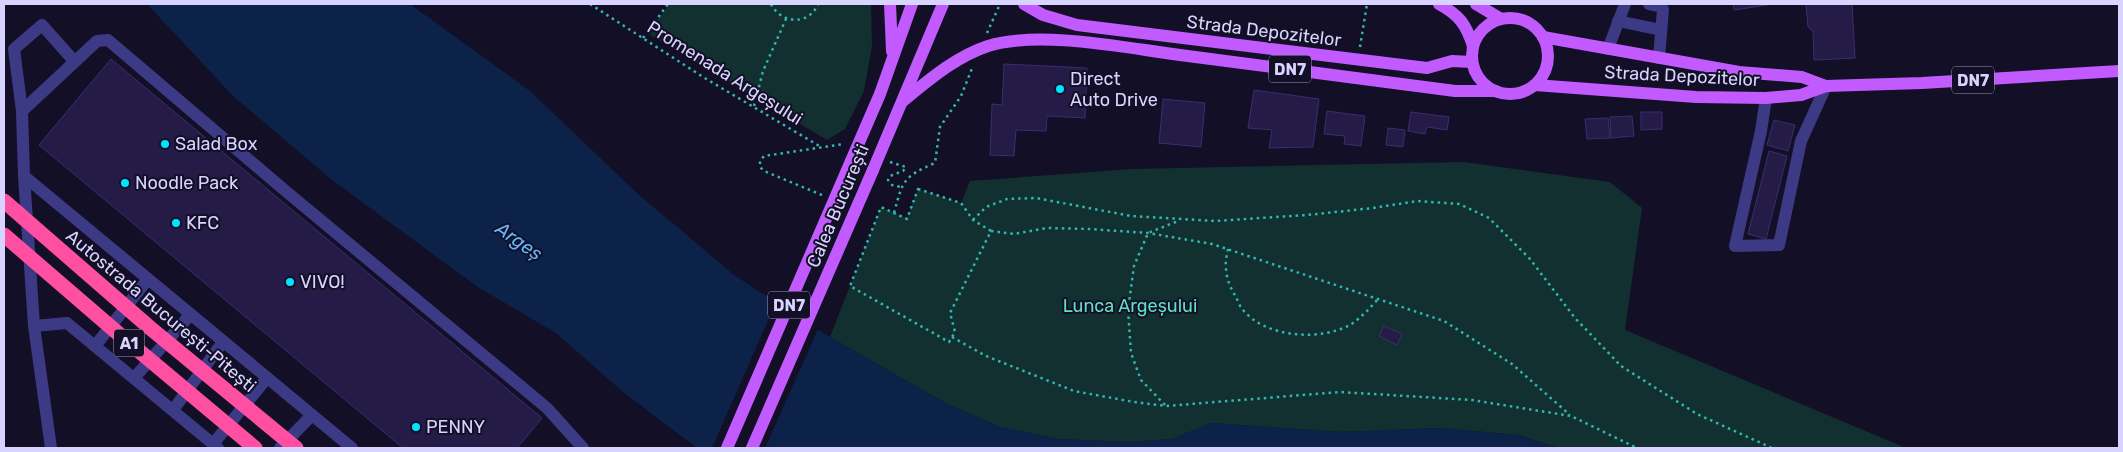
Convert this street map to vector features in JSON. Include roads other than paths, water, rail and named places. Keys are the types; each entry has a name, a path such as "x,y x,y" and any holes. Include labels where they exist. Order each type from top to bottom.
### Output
{"highway":[{"name":"Autostrada București-Pitești","path":"4,201 149,327 296,448"},
{"name":"A1","path":"4,235 256,448"}],"main road":[{"path":"890,4 891,62"},
{"name":"Calea București","path":"727,448 848,156 891,62 912,4"},
{"name":"Calea București","path":"752,448 903,101 943,4"},
{"name":"Strada Depozitelor","path":"1024,4 1043,16 1077,24 1358,61 1428,68 1452,61 1472,62"},
{"path":"1439,4 1462,21 1473,46"},
{"path":"1476,4 1501,19"},
{"path":"1496,91 1480,80 1472,62 1473,46 1477,37 1484,29 1501,19 1513,18 1525,21 1535,27 1543,37 1547,46 1547,68 1534,85"},
{"name":"Strada Depozitelor","path":"1543,37 1740,72 1802,77 1826,86"},
{"name":"Strada Depozitelor","path":"903,101 963,56 988,46 1006,42 1041,40 1126,48 1455,90 1496,91"},
{"name":"Strada Depozitelor","path":"1534,85 1696,97 1766,98 1801,95 1826,86 1922,83 2119,71"},
{"name":"DN7","path":"1496,91 1516,94 1534,85"}],"lane":[{"path":"1608,48 1625,4"},
{"path":"1649,4 1663,9 1659,58"},
{"path":"1618,20 1661,30"},
{"path":"51,448 34,326 24,176 22,111 14,49 42,25 74,62"},
{"path":"22,111 97,41 108,40 295,200 547,408 583,448"},
{"path":"1766,98 1761,131 1735,246 1778,245 1801,141 1826,86"},
{"path":"24,176 352,448"},
{"path":"95,346 148,279"},
{"path":"134,378 190,315"},
{"path":"34,326 67,322 216,446 267,378"},
{"path":"173,410 224,342"},
{"path":"280,448 312,415"}],"water":[{"name":"Argeș","path":"147,4 410,4 530,91 638,194 734,275 830,337 945,403 1000,427 1058,439 1129,442 1172,439 1212,423 1341,432 1441,428 1518,435 1559,448 697,448 623,392 556,333 479,288 332,180 233,96"}],"place":[{"name":"Direct Auto Drive","path":"1060,89"},
{"name":"Salad Box","path":"165,144"},
{"name":"Noodle Pack","path":"125,183"},
{"name":"KFC","path":"176,223"},
{"name":"VIVO!","path":"290,282"},
{"name":"PENNY","path":"416,427"}],"park label":[{"name":"Lunca Argeșului","path":"1130,306"}]}
